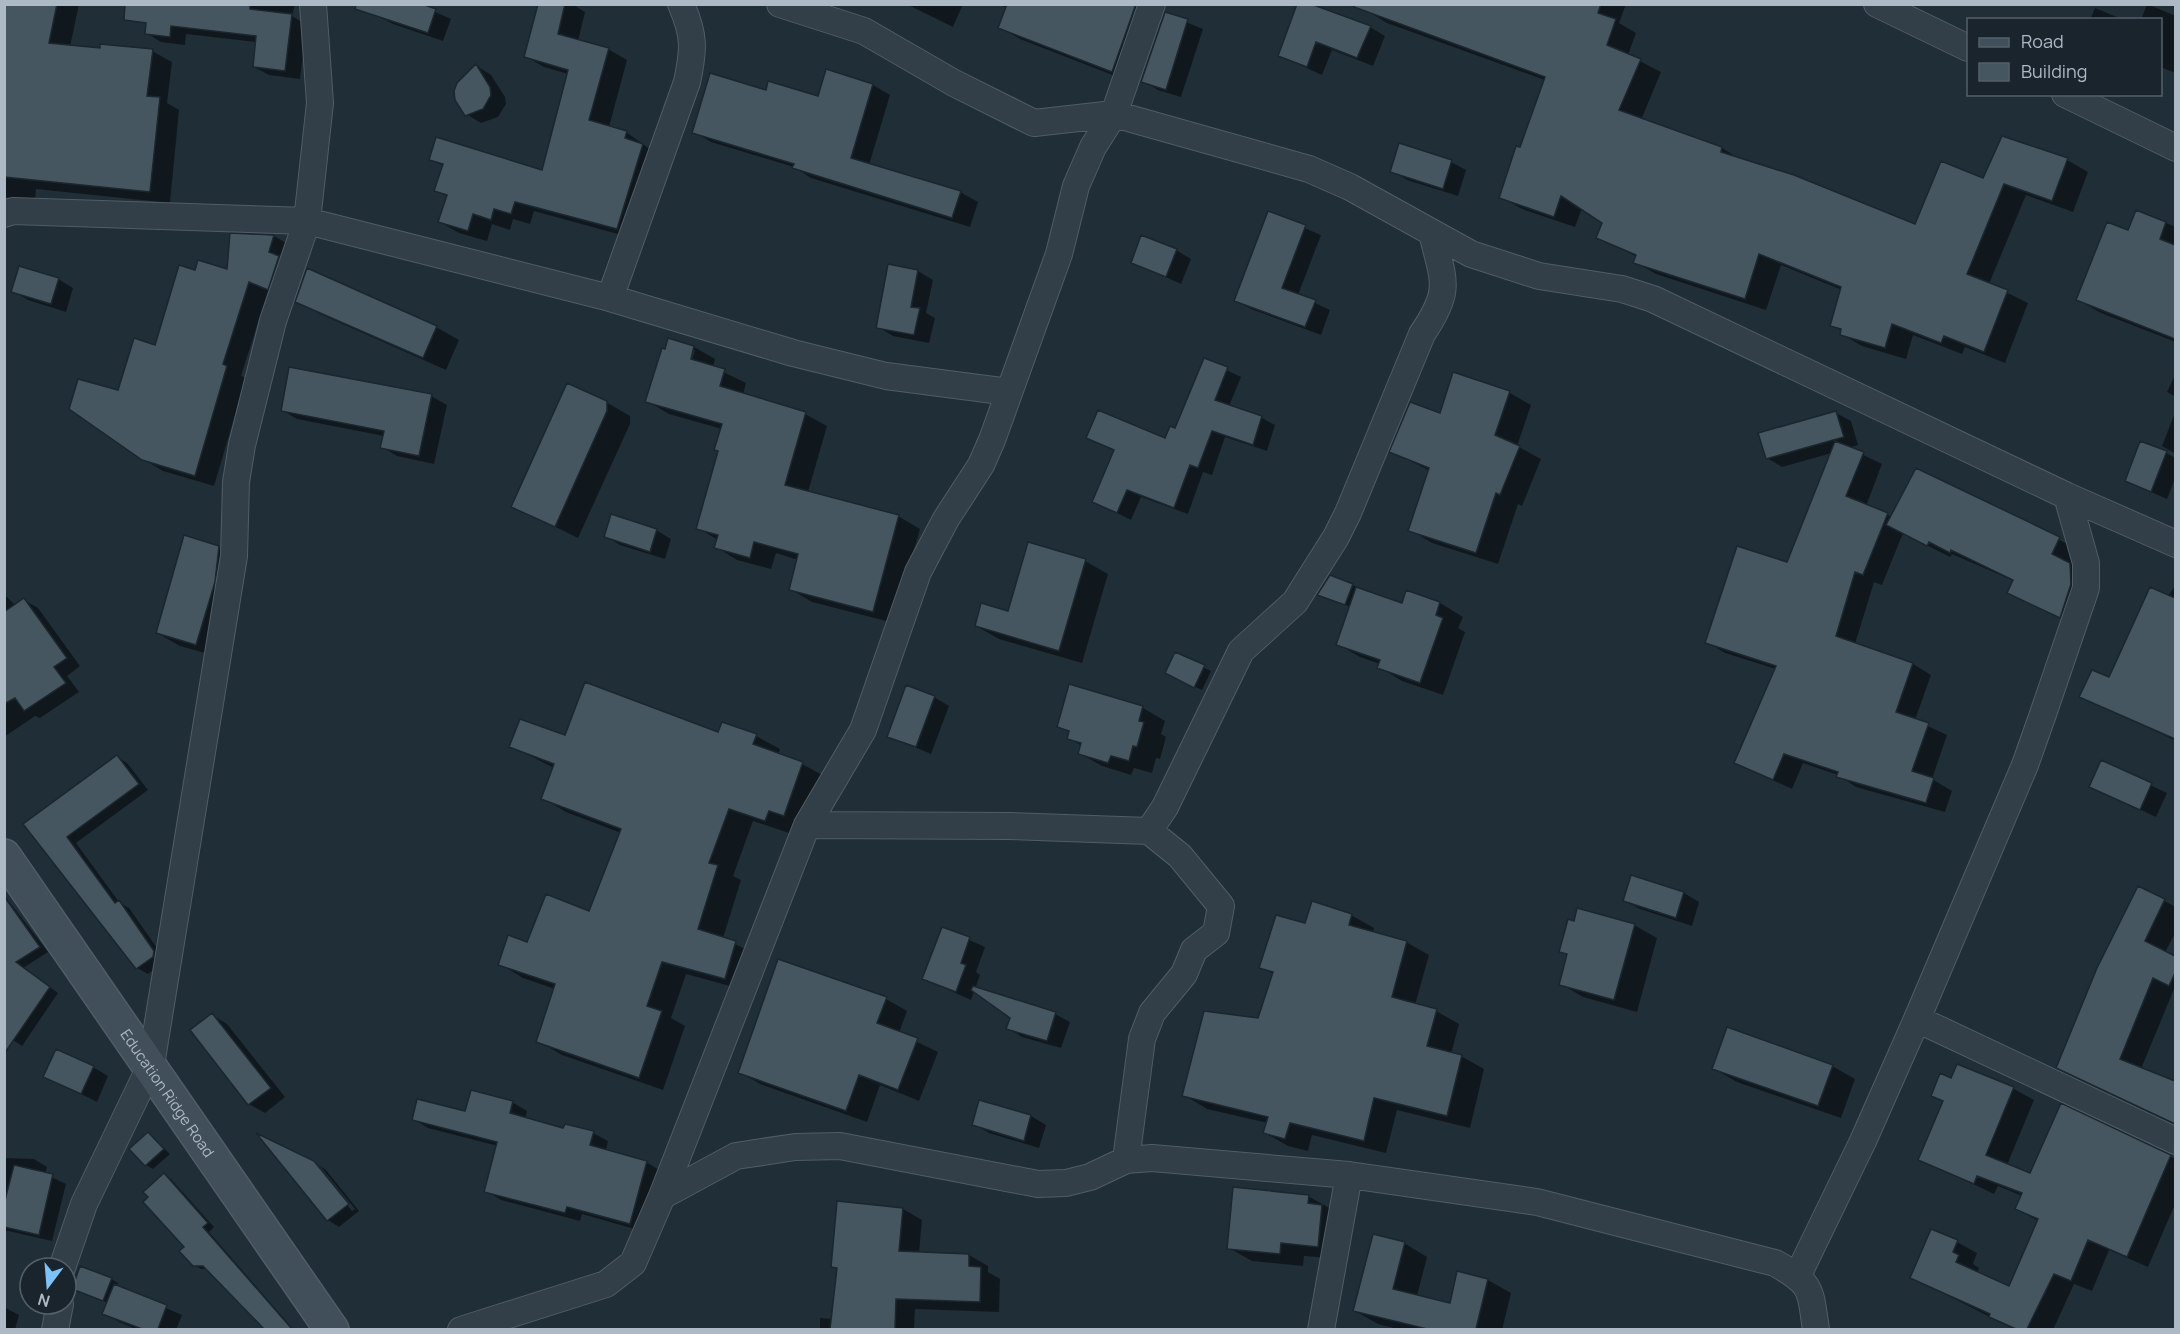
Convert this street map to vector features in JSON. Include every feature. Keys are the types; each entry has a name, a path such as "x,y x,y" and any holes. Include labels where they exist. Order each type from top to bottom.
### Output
{"main road":[{"name":"Education Ridge Road","path":"4,856 332,1329"}],"street":[{"path":"66,1256 84,1204 151,1065 234,556 236,482 242,445 273,321 307,221 320,103 313,4"},
{"path":"610,298 687,82 693,54 692,30 681,4"},
{"path":"780,4 864,31 954,83 1034,123 1114,114 1309,169 1350,187 1471,254 1539,276 1622,289 1653,299 2067,496 2175,544"},
{"path":"461,1329 606,1284 633,1263 662,1196 807,825 863,730 918,572 946,519 981,465 1059,254 1083,170 1114,114 1152,4"},
{"path":"1877,4 1967,48"},
{"path":"2069,96 2175,148"},
{"path":"4,214 13,212 307,221 610,298 793,353 886,376 1009,392"},
{"path":"1149,831 1166,807 1241,651 1295,602 1348,513 1422,334 1444,296 1444,283 1432,233"},
{"path":"1798,1275 1863,1141 2025,765 2086,588 2086,563 2067,496"},
{"path":"807,825 1009,825 1149,831 1180,856 1221,906 1216,933 1194,950 1185,974 1152,1013 1142,1039 1126,1160"},
{"path":"1917,1019 2175,1141"},
{"path":"662,1196 736,1156 795,1148 840,1146 1038,1184 1074,1181 1126,1160 1152,1158 1349,1175 1537,1202 1775,1263 1798,1275 1810,1290 1816,1329"},
{"path":"1322,1329 1349,1175"}],"building":[{"path":"4,4 57,4 49,43 100,48 100,44 153,49 147,96 160,97 150,192 4,177"},
{"path":"125,4 250,4 250,9 292,14 285,71 253,67 256,36 171,26 170,37 145,34 146,23 124,20"},
{"path":"356,4 422,4 436,9 428,33 355,9"},
{"path":"538,4 565,4 558,34 609,48 589,120 627,131 625,138 643,144 617,229 515,202 511,214 494,209 491,220 473,214 468,231 438,222 447,195 434,191 443,164 429,160 436,137 542,170 568,70 524,57"},
{"path":"1007,4 1136,4 1112,72 998,28"},
{"path":"1297,4 1311,4 1371,26 1357,58 1316,42 1307,67 1278,56"},
{"path":"1354,4 1601,4 1598,13 1616,19 1607,45 1641,59 1619,110 1722,147 1721,152 1794,175 1915,224 1941,161 1983,178 2002,136 2068,158 2052,201 2004,184 1967,274 2008,290 1984,352 1944,336 1941,343 1892,324 1885,348 1840,335 1841,329 1830,326 1841,287 1759,254 1745,299 1633,263 1636,255 1596,238 1602,223 1561,196 1554,217 1499,198 1516,146 1520,147 1545,77 1354,7"},
{"path":"1165,12 1188,19 1166,90 1141,82"},
{"path":"476,64 490,87 491,95 483,109 465,116 455,100 454,91 457,83"},
{"path":"826,69 873,84 851,158 961,191 952,218 792,168 794,164 692,133 710,73 766,90 768,81 818,96"},
{"path":"1399,143 1452,160 1443,189 1390,172"},
{"path":"2136,210 2166,222 2160,239 2175,245 2175,339 2076,300 2107,222 2128,230"},
{"path":"1268,211 1306,225 1282,288 1316,300 1305,327 1234,301"},
{"path":"230,233 274,235 269,252 279,256 268,290 249,282 223,364 227,366 195,476 142,460 69,409 78,379 118,390 134,338 155,345 179,265 195,270 198,260 227,269"},
{"path":"1141,235 1177,249 1166,277 1131,263"},
{"path":"888,264 918,270 911,307 920,308 914,335 876,328"},
{"path":"19,266 59,278 51,304 11,292"},
{"path":"307,268 437,326 423,358 295,302"},
{"path":"668,338 694,346 691,359 725,369 720,386 806,412 785,485 899,515 873,612 789,590 798,554 754,542 750,558 714,548 718,535 696,529 718,451 714,450 722,424 645,402 662,348 665,349"},
{"path":"1204,358 1228,367 1215,400 1262,416 1253,445 1212,431 1198,468 1190,465 1174,508 1127,490 1117,513 1092,502 1114,450 1086,438 1098,410 1165,438 1170,426 1175,428"},
{"path":"289,367 432,394 419,456 380,448 384,431 281,411"},
{"path":"1453,372 1510,391 1495,435 1520,446 1500,495 1496,493 1476,553 1408,531 1429,468 1389,452 1410,402 1440,413"},
{"path":"567,383 607,401 607,411 555,527 511,507"},
{"path":"1836,411 1844,437 1766,459 1758,433"},
{"path":"1835,441 1864,452 1846,496 1888,513 1863,575 1855,572 1836,636 1913,663 1896,712 1929,723 1912,771 1934,778 1926,803 1836,777 1838,772 1784,754 1773,780 1734,763 1776,666 1705,643 1737,546 1787,562"},
{"path":"2140,441 2167,451 2151,492 2125,481"},
{"path":"1916,468 2060,537 2052,554 2070,563 2071,584 2060,618 2007,593 2013,580 1951,550 1950,553 1929,542 1927,546 1886,525"},
{"path":"611,514 657,529 650,552 604,537"},
{"path":"184,535 219,546 215,582 196,645 156,633"},
{"path":"1028,542 1086,559 1059,651 975,626 981,603 1008,611"},
{"path":"1330,575 1353,584 1345,605 1317,595"},
{"path":"1356,587 1402,603 1406,590 1440,602 1436,615 1443,618 1420,683 1377,668 1380,660 1336,645"},
{"path":"2150,587 2175,598 2175,739 2079,697 2092,670 2109,677"},
{"path":"24,598 67,658 54,667 66,683 24,711 15,698 4,704 4,612"},
{"path":"1175,652 1205,665 1194,688 1165,673"},
{"path":"585,682 718,732 722,722 757,734 753,744 803,762 784,816 769,811 765,821 729,809 709,863 718,865 698,929 736,941 725,979 662,962 647,1006 662,1011 639,1078 536,1042 555,984 498,965 508,935 527,942 546,894 589,911 621,829 541,799 554,764 509,747 520,719 565,735"},
{"path":"1069,684 1143,706 1139,721 1144,722 1137,747 1133,746 1129,761 1111,756 1108,763 1078,754 1081,743 1067,739 1069,731 1057,727"},
{"path":"906,685 935,696 916,747 887,737"},
{"path":"117,755 139,784 67,837 115,903 119,900 154,951 153,957 136,969 23,824"},
{"path":"2101,760 2152,783 2140,810 2089,787"},
{"path":"1631,875 1684,892 1676,918 1623,901"},
{"path":"2138,886 2165,899 2145,941 2175,956 2175,973 2169,986 2153,978 2120,1059 2175,1081 2175,1124 2056,1068 2097,968"},
{"path":"4,896 40,947 16,962 50,987 4,1054"},
{"path":"1312,901 1352,914 1349,925 1407,941 1392,997 1437,1009 1427,1046 1462,1055 1447,1116 1374,1098 1364,1141 1290,1123 1285,1139 1263,1133 1268,1117 1182,1096 1204,1011 1258,1018 1273,972 1259,968 1276,915 1305,923"},
{"path":"1577,908 1635,924 1614,1000 1559,985 1567,954 1559,952 1568,919 1574,921"},
{"path":"942,927 970,937 961,963 966,965 956,992 922,979"},
{"path":"778,959 887,997 877,1023 918,1038 898,1090 859,1075 846,1111 738,1073"},
{"path":"973,986 1056,1012 1047,1041 1006,1029 1010,1018 971,990"},
{"path":"212,1013 271,1088 248,1105 190,1030"},
{"path":"1727,1027 1833,1065 1818,1106 1712,1069"},
{"path":"56,1049 94,1066 81,1094 43,1077"},
{"path":"1957,1064 2014,1087 1986,1155 2030,1173 2061,1103 2171,1155 2127,1257 2088,1240 2071,1281 2054,1274 2027,1329 2016,1329 1989,1317 1990,1314 1910,1278 1931,1229 1958,1240 1953,1252 1959,1255 1956,1262 2009,1286 2038,1219 2015,1209 2022,1193 1977,1176 1974,1184 1918,1160 1943,1101 1931,1096 1940,1073 1951,1078"},
{"path":"471,1090 513,1101 510,1113 563,1128 565,1124 594,1131 590,1145 647,1161 630,1224 567,1207 565,1213 484,1192 497,1142 412,1120 417,1099 465,1111"},
{"path":"979,1100 1031,1115 1024,1141 972,1125"},
{"path":"148,1132 164,1149 145,1166 129,1149"},
{"path":"256,1133 314,1161 349,1204 327,1221"},
{"path":"14,1165 53,1174 39,1235 4,1227 4,1204"},
{"path":"164,1173 208,1223 203,1227 292,1329 264,1329 203,1266 193,1266 179,1251 184,1247 143,1202 148,1197 143,1192"},
{"path":"1233,1187 1309,1195 1308,1203 1322,1205 1318,1247 1281,1243 1280,1254 1227,1249"},
{"path":"837,1201 903,1208 899,1251 969,1254 969,1266 981,1267 980,1302 896,1299 895,1329 830,1329 837,1268 831,1267"},
{"path":"1373,1234 1405,1242 1393,1289 1450,1303 1457,1271 1488,1279 1476,1329 1427,1329 1353,1311"},
{"path":"80,1266 112,1278 103,1301 78,1291"},
{"path":"114,1284 167,1305 158,1329 142,1329 102,1314"}]}
